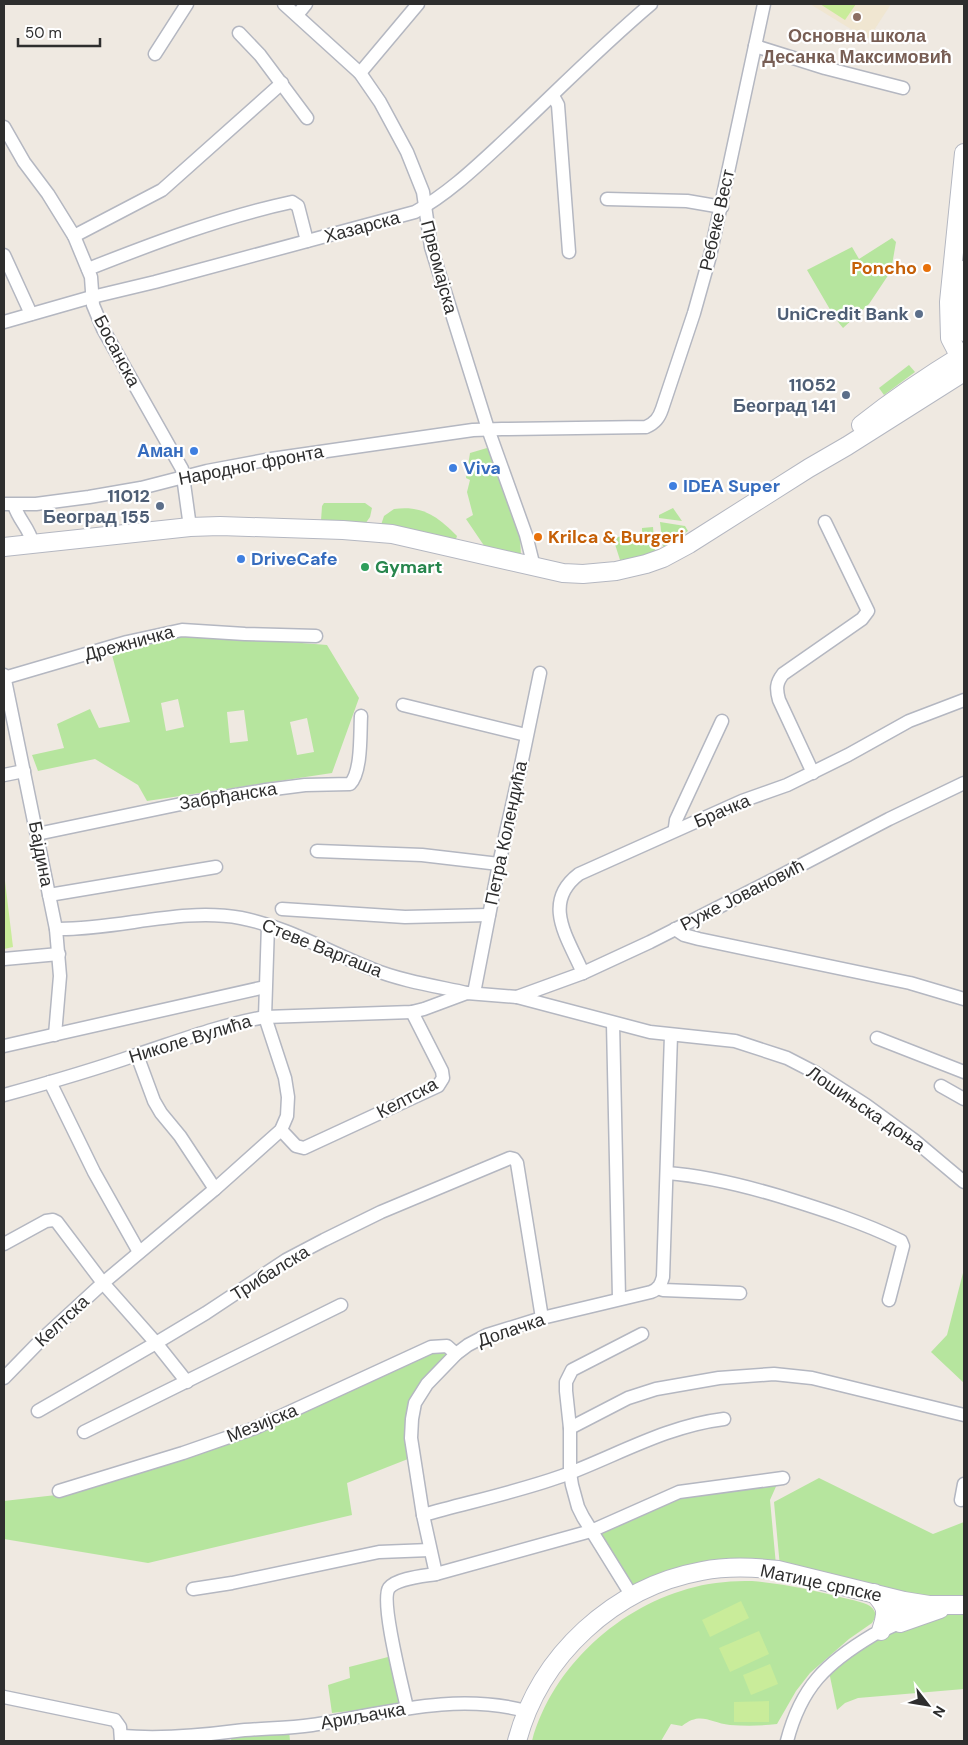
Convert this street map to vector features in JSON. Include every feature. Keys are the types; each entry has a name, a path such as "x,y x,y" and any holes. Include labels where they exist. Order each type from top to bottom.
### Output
{"main road":[{"path":"963,362 949,302 961,222 964,153"},
{"path":"932,374 957,335 963,305 964,260"},
{"path":"809,468 880,410 932,374 963,362"},
{"path":"4,547 190,527 281,527 370,532 436,543 563,573 583,574 624,570 650,563 689,544 809,468 848,446 963,362"},
{"name":"Матице српске","path":"517,1741 526,1711 552,1666 578,1635 616,1605 661,1582 713,1569 778,1570 904,1601 929,1605 958,1605"},
{"path":"874,1594 885,1608 885,1617 881,1631"},
{"path":"900,1622 958,1605"}],"street":[{"path":"155,54 187,4"},
{"name":"Првомајска","path":"284,4 360,73 380,102 407,152 419,182 431,247 488,430 526,535 534,567"},
{"path":"297,15 306,4"},
{"path":"360,73 418,4"},
{"name":"Хазарска","path":"4,322 92,297 412,214 482,161 553,96 614,35 651,4"},
{"name":"Ребеке Вест","path":"646,427 657,420 662,409 694,313 710,256 764,4"},
{"path":"239,33 260,55 308,118"},
{"path":"755,46 824,68 903,88"},
{"path":"74,236 162,190 282,83"},
{"path":"553,96 558,105 569,252"},
{"name":"Босанска","path":"4,127 24,162 48,194 74,236 88,269 92,285 93,305 103,329 179,462 184,477 190,527"},
{"path":"606,199 687,202 722,207"},
{"path":"88,269 159,241 292,202 298,206 307,241"},
{"path":"4,255 31,314"},
{"name":"Народног фронта","path":"9,505 90,497 141,488 207,471 271,459 418,437 488,430 646,427"},
{"name":"Народног фронта","path":"9,505 31,534 32,544"},
{"path":"813,773 787,721 779,700 777,686 783,674 862,619 868,611 825,522"},
{"name":"Дрежничка","path":"4,676 127,642 182,630 316,636"},
{"name":"Петра Колендића","path":"471,993 540,673"},
{"name":"Бајдина","path":"4,676 8,718 24,771 60,954 55,1035"},
{"name":"Брачка","path":"583,973 559,916 559,903 564,890 572,879 579,874 742,801 787,785 909,721 964,700"},
{"path":"403,705 526,735"},
{"name":"Забрђанска","path":"37,834 172,806 266,790 350,784 355,778 357,767 361,716"},
{"path":"676,830 676,820 722,721"},
{"path":"4,775 24,771"},
{"name":"Руже Јовановић","path":"517,997 583,973 675,929 889,818 964,783"},
{"path":"317,850 422,855 499,864"},
{"path":"49,895 216,867"},
{"path":"282,909 405,917 489,915"},
{"name":"Стеве Варгаша","path":"56,929 128,924 192,915 217,915 240,918 268,925 392,976 471,993"},
{"path":"268,925 265,1017 287,1088 287,1116 281,1130"},
{"path":"675,929 684,935 699,939 910,982 964,999"},
{"path":"4,959 60,954"},
{"path":"4,1046 174,1006 265,987"},
{"path":"412,1012 471,993 517,997 613,1023 619,1298"},
{"name":"Николе Вулића","path":"4,1095 137,1055 228,1024 265,1017 412,1012"},
{"name":"Келтска","path":"4,1378 41,1340 103,1283 281,1130 296,1146 304,1148 438,1086 443,1078 442,1071 412,1012"},
{"name":"Лошињска доња","path":"613,1023 650,1032 706,1036 735,1041 770,1051 798,1063 833,1083 888,1121 964,1182"},
{"path":"658,1288 663,1276 671,1035"},
{"path":"877,1038 964,1072"},
{"path":"137,1055 154,1100 161,1112 180,1136 215,1188"},
{"path":"50,1082 94,1172 139,1252"},
{"path":"941,1086 964,1099"},
{"name":"Трибалска","path":"38,1411 206,1313 286,1260 381,1212 507,1159 514,1159 517,1163 542,1318"},
{"path":"667,1173 706,1177 763,1191 824,1210 901,1241 903,1246 889,1300"},
{"path":"4,1244 46,1221 53,1220 61,1226 103,1283 156,1343 187,1382"},
{"name":"Долачка","path":"436,1574 423,1515 412,1448 412,1412 415,1403 427,1384 456,1354 487,1335 542,1318 619,1298 651,1292 658,1288 663,1290 740,1293"},
{"path":"84,1432 341,1305"},
{"path":"632,1596 601,1544 591,1531 578,1506 570,1473 570,1428 566,1382 572,1370 642,1334"},
{"name":"Мезијска","path":"59,1491 183,1453 255,1428 431,1347 447,1346 456,1354"},
{"path":"570,1428 628,1398 656,1388 719,1378 766,1374 795,1375 812,1378 964,1415"},
{"path":"423,1515 570,1473 645,1440 691,1426 724,1419"},
{"path":"407,1708 389,1622 387,1594 390,1586 414,1577 436,1574 591,1531 679,1492 783,1478"},
{"path":"961,1500 964,1484"},
{"path":"193,1589 232,1583 379,1552 430,1550"},
{"path":"787,1741 804,1697 819,1675 830,1664 881,1631 904,1620 907,1609 904,1601"},
{"path":"881,1631 904,1601"},
{"name":"Ариљачка","path":"4,1697 115,1720 120,1727 121,1739 221,1738 310,1726 407,1708 447,1703 473,1703 526,1711"}],"shaded area":[{"name":"Основна школа Десанка Максимовић","path":"810,4 891,4 869,38"}],"green space":[{"path":"820,4 856,4 845,20"},
{"path":"892,238 896,242 891,271 869,304 843,328 835,318 807,270 852,247 859,259"},
{"path":"909,365 915,372 884,395 879,388"},
{"path":"487,448 491,452 520,536 521,556 487,550 466,519 473,515 467,492 470,480 466,478 470,453"},
{"path":"324,503 365,503 372,508 370,517 365,524 321,521"},
{"path":"673,508 682,521 659,518 659,515"},
{"path":"394,509 413,509 429,514 443,523 457,536 455,542 381,525 384,516"},
{"path":"660,522 685,526 688,531 663,547"},
{"path":"653,527 655,551 638,558 620,560 613,538 642,532 642,528"},
{"path":"187,634 327,645 359,698 332,773 147,801 138,785 95,759 38,771 32,755 64,748 57,724 90,709 99,728 130,722 112,655","holes":["178,699 184,727 166,731 161,703","244,710 248,741 230,743 227,712","307,718 314,752 297,755 290,722"]},
{"path":"4,873 13,947 4,949"},
{"path":"963,1273 964,1383 931,1352 947,1335"},
{"path":"440,1346 456,1354 417,1398 413,1457 347,1483 352,1515 148,1563 4,1539 4,1501 56,1495 229,1437"},
{"path":"782,1473 770,1500 776,1565 630,1592 589,1526 677,1488"},
{"path":"819,1478 933,1534 964,1522 964,1602 931,1601 780,1567 774,1502"},
{"path":"752,1581 821,1592 857,1601 870,1606 876,1616 872,1623 849,1639 810,1673 796,1691 777,1724 754,1726 730,1725 706,1719 695,1719 682,1726 671,1724 661,1741 532,1741 542,1714 555,1688 573,1664 593,1643 616,1624 641,1608 667,1596 695,1587 709,1584"},
{"path":"741,1601 749,1618 710,1637 702,1620"},
{"path":"964,1609 964,1689 858,1698 845,1703 837,1710 828,1667 898,1626"},
{"path":"759,1631 769,1654 730,1672 719,1648"},
{"path":"388,1657 405,1705 332,1713 328,1685 350,1678 349,1667"},
{"path":"770,1664 778,1684 751,1695 743,1675"},
{"path":"769,1701 769,1722 734,1722 734,1702"},
{"path":"289,1730 290,1741 231,1741 232,1734"}],"place":[{"name":"Основна школа Десанка Максимовић","path":"857,17"},
{"name":"Poncho","path":"927,268"},
{"name":"UniCredit Bank","path":"919,314"},
{"name":"11052 Београд 141","path":"846,395"},
{"name":"Аман","path":"194,451"},
{"name":"Viva","path":"453,468"},
{"name":"IDEA Super","path":"673,486"},
{"name":"11012 Београд 155","path":"160,506"},
{"name":"Krilca & Burgeri","path":"538,537"},
{"name":"DriveCafe","path":"241,559"},
{"name":"Gymart","path":"365,567"}]}
